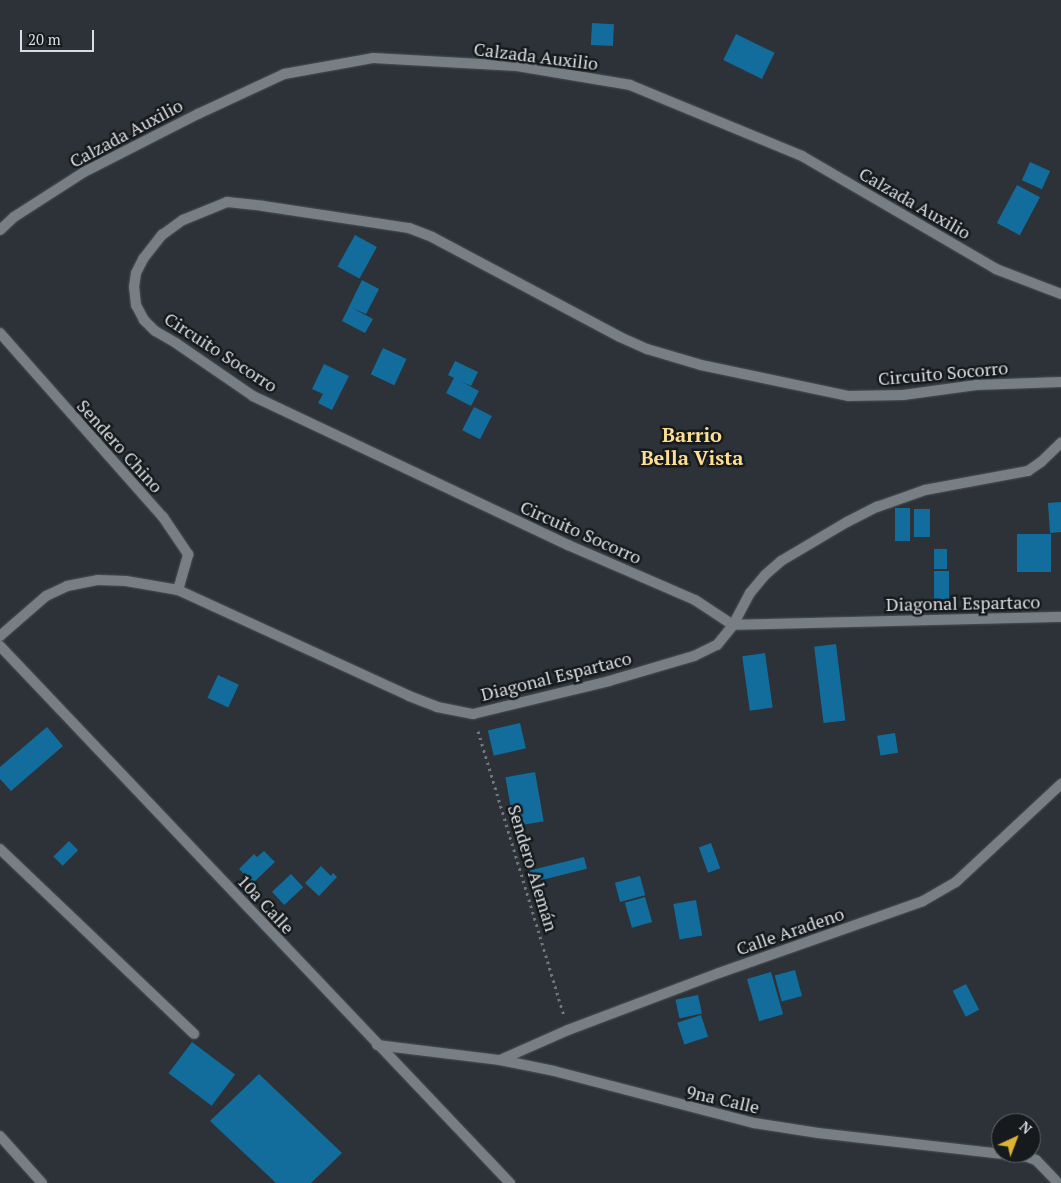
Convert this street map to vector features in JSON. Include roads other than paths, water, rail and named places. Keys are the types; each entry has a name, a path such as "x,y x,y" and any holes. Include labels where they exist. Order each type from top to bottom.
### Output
{"street":[{"name":"Calzada Auxilio","path":"0,230 14,217 84,172 198,114 284,74 373,58 517,66 630,85 793,153 996,269 1061,294"},
{"name":"Circuito Socorro","path":"733,625 695,600 568,545 254,396 176,342 155,331 144,320 136,305 134,287 136,273 143,259 162,236 183,220 227,202 263,206 409,228 432,237 620,337 647,349 701,365 848,396 903,395 976,385 1061,382"},
{"name":"Sendero Chino","path":"0,333 163,518 188,554 178,590"},
{"path":"733,625 750,593 765,575 781,561 847,522 877,507 925,490 1028,471 1041,462 1061,443"},
{"name":"Diagonal Espartaco","path":"0,636 46,596 67,586 98,580 126,581 178,590 409,696 437,707 473,714 609,680 694,656 717,644 733,625 1061,617"},
{"name":"10a Calle","path":"0,646 510,1183"},
{"name":"Calle Aradeno","path":"500,1060 568,1030 720,972 884,916 930,897 956,882 1061,784"},
{"path":"0,849 194,1034"},
{"name":"9na Calle","path":"377,1045 500,1060 554,1071 754,1124 1028,1157 1036,1160 1057,1180"},
{"path":"0,1136 42,1183"}],"district":[{"name":"Barrio Bella Vista","path":"692,446"}]}
